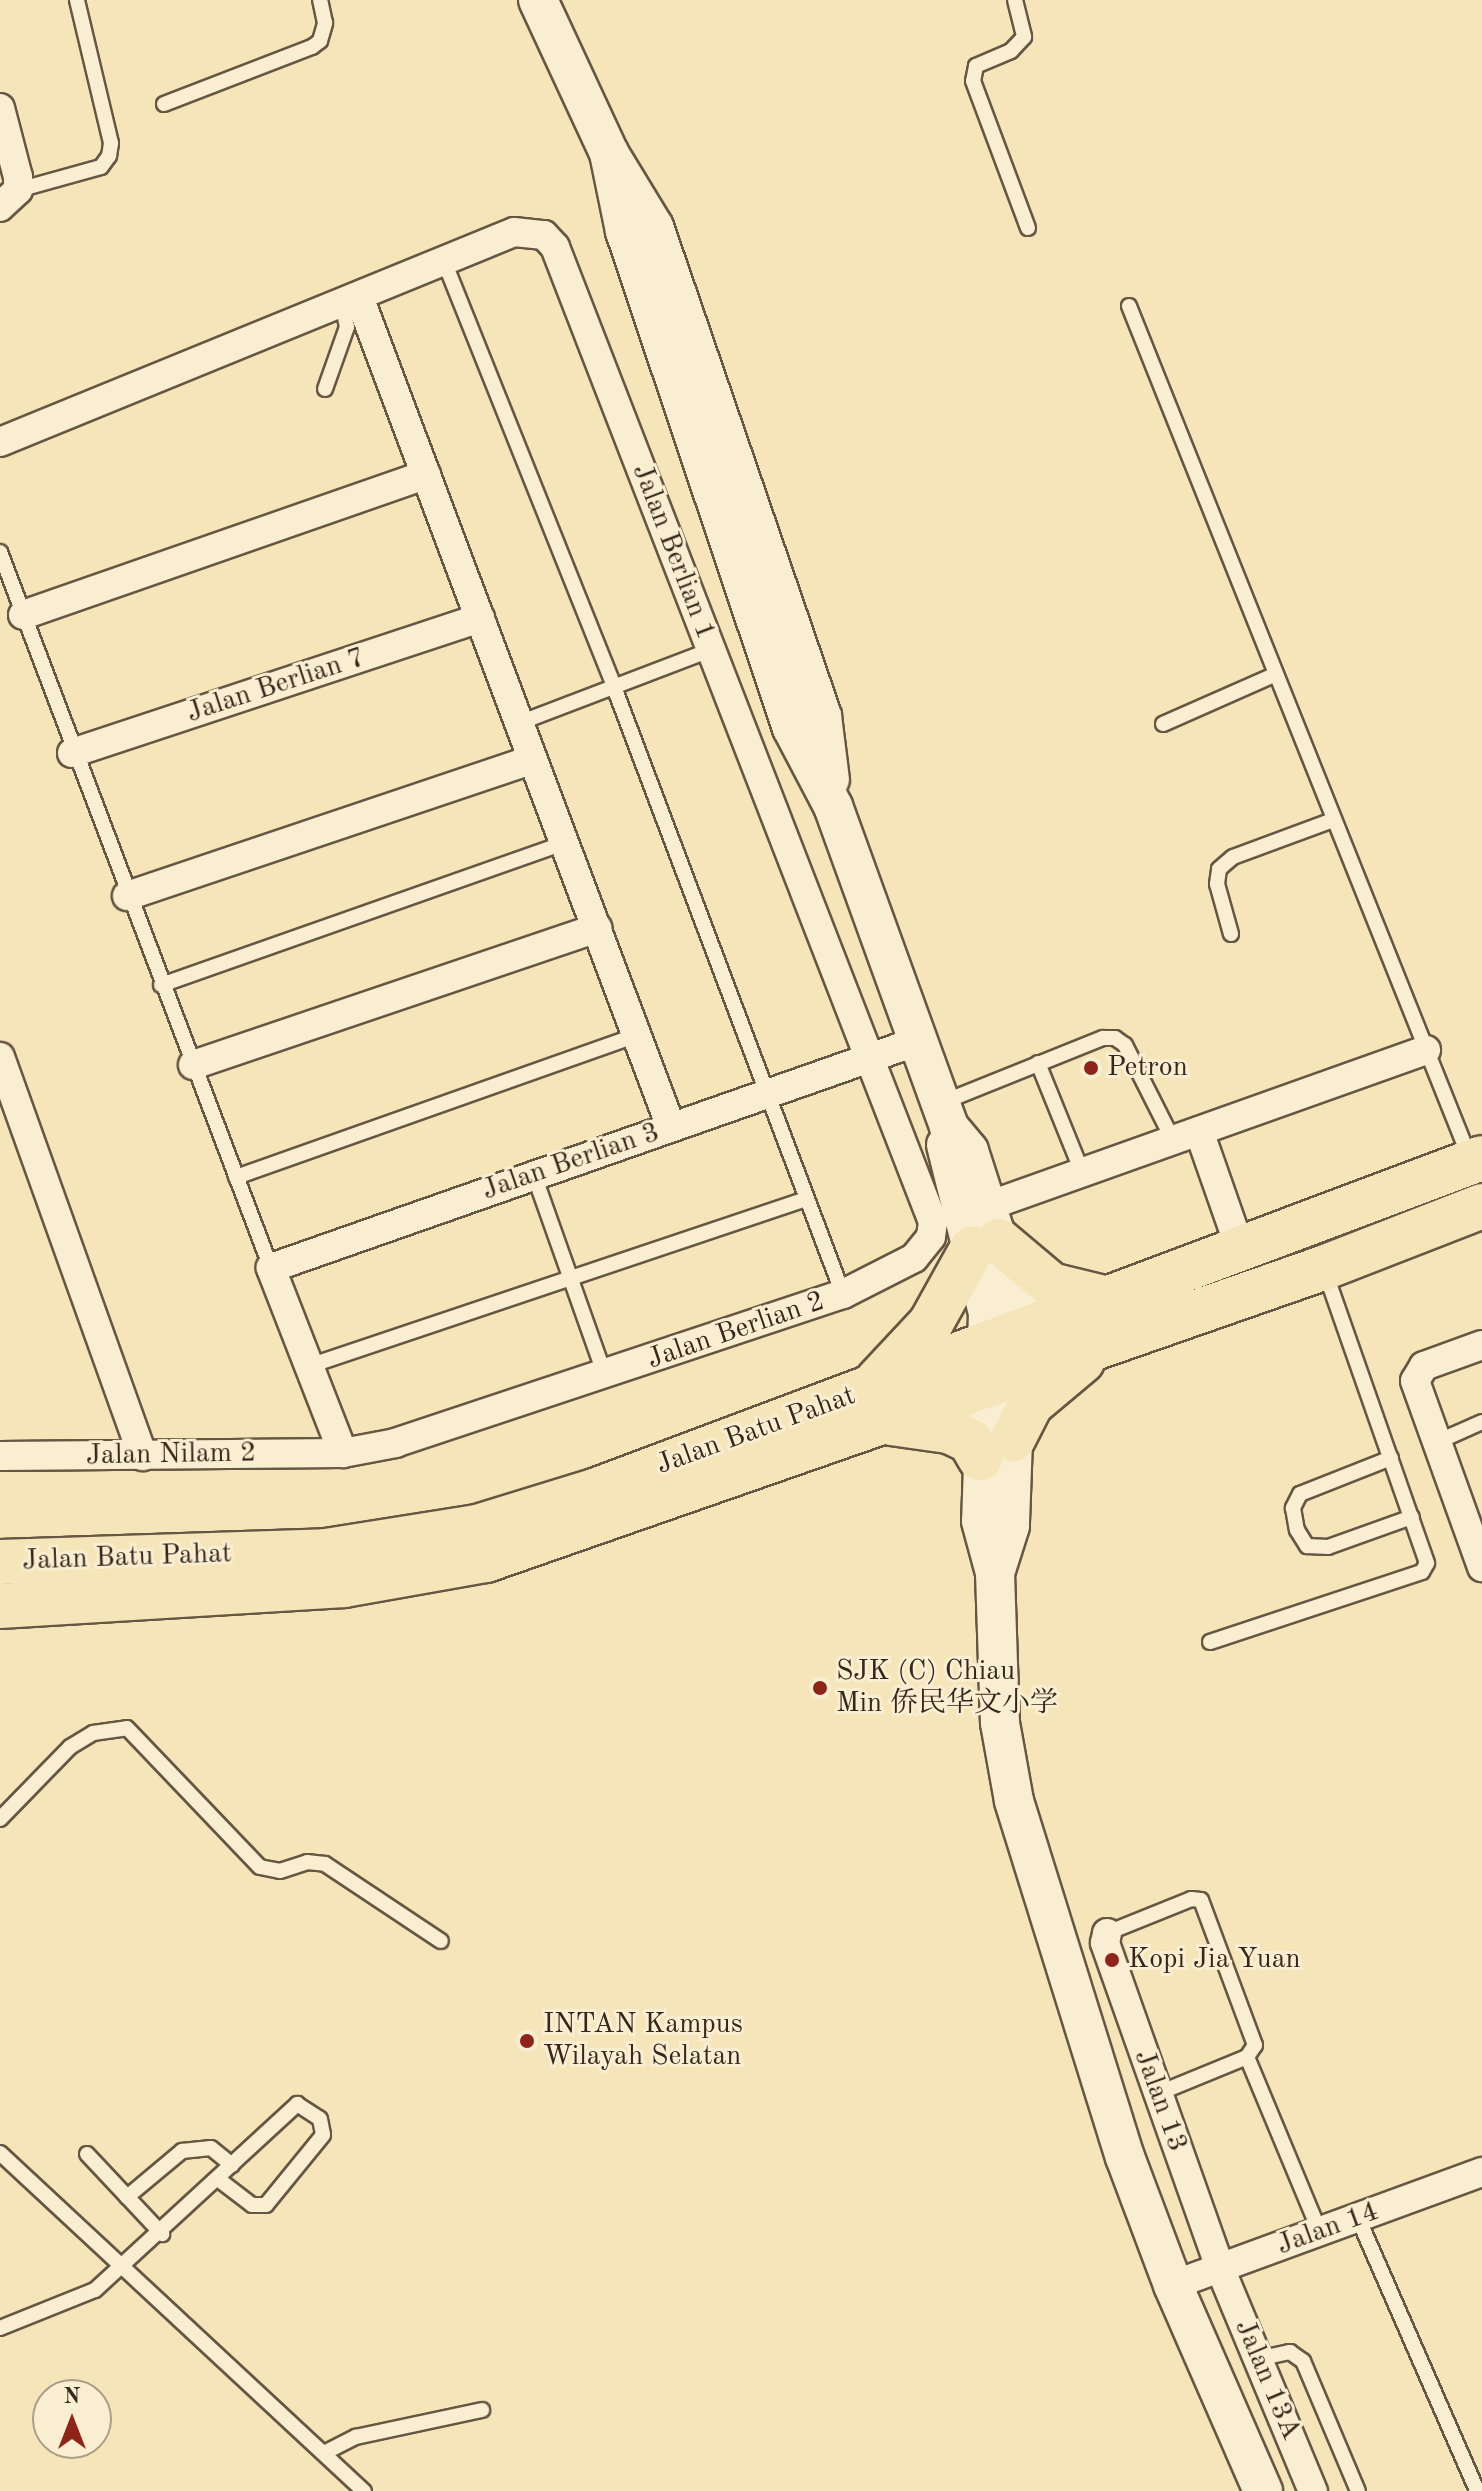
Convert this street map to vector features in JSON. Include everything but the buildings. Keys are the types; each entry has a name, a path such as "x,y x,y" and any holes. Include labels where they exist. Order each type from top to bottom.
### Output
{"highway":[{"name":"Jalan Batu Pahat","path":"1111,1318 1235,1233 1477,1160"},
{"name":"Jalan Batu Pahat","path":"0,1606 247,1594 424,1574 486,1560 876,1405 1111,1318 1323,1268 1482,1206"},
{"path":"986,1232 1051,1285 1111,1318 1031,1404 996,1449 876,1405 931,1323 986,1232"},
{"name":"Jalan Batu Pahat","path":"5,1565 326,1551 477,1527 876,1405"}],"street":[{"path":"540,1 609,153 625,231 792,728 833,806 945,1115 944,1155 986,1232 1018,1304 1001,1359 996,1449 981,1521 995,1573 1000,1723 1014,1801 1078,2012 1173,2285 1263,2491"},
{"path":"0,108 9,198"},
{"name":"Jalan Berlian 1","path":"0,442 444,261 529,230 555,247 710,650 872,1057"},
{"path":"351,300 426,475 671,1127"},
{"path":"23,615 426,475"},
{"name":"Jalan Berlian 7","path":"72,753 480,618"},
{"path":"127,896 533,759"},
{"path":"193,1065 597,928"},
{"name":"Jalan Berlian 3","path":"271,1268 918,1041"},
{"path":"986,1232 1082,1172 1426,1050"},
{"path":"0,1057 143,1456"},
{"name":"Jalan Berlian 2","path":"343,1453 396,1443 605,1376 843,1294 914,1258 931,1237 933,1222 872,1057"},
{"path":"1186,1135 1219,1187 1235,1233"},
{"path":"271,1268 343,1453"},
{"path":"1482,1345 1424,1366 1415,1381 1437,1442 1472,1511 1482,1567"},
{"name":"Jalan Nilam 2","path":"0,1456 343,1453"},
{"name":"Jalan 13","path":"1107,1933 1105,1943 1220,2268"},
{"path":"1078,2012 1123,1996"},
{"name":"Jalan 14","path":"1173,2285 1482,2172"},
{"name":"Jalan 13A","path":"1220,2268 1313,2491"}],"lane":[{"path":"9,198 101,167 109,156 111,143 77,0"},
{"path":"164,104 312,47 320,41 325,23 320,0"},
{"path":"1015,0 1024,37 1011,51 976,66 973,81 1028,228"},
{"path":"444,261 614,687 843,1294"},
{"path":"325,389 347,327 351,300"},
{"path":"1129,306 1426,1050 1477,1160"},
{"path":"0,552 72,753 271,1268"},
{"path":"519,723 710,650"},
{"path":"1163,724 1274,675"},
{"path":"1231,934 1217,884 1219,869 1233,857 1333,820"},
{"path":"161,985 565,843"},
{"path":"236,1177 637,1035"},
{"path":"945,1115 1038,1063 1103,1038 1115,1038 1125,1045 1186,1135"},
{"path":"1038,1063 1082,1172"},
{"path":"534,1175 605,1376"},
{"path":"309,1366 806,1199"},
{"path":"1210,1642 1422,1572 1425,1551 1323,1268"},
{"path":"1437,1442 1482,1422"},
{"path":"1391,1458 1300,1494 1293,1508 1297,1530 1307,1546 1328,1547 1412,1517"},
{"path":"0,1819 70,1747 93,1733 127,1728 260,1867 280,1871 307,1862 325,1864 441,1941"},
{"path":"1107,1933 1191,1899 1201,1900 1255,2045 1247,2057 1157,2094"},
{"path":"1247,2057 1320,2232"},
{"path":"0,2328 95,2290 162,2234 232,2165 297,2104 320,2119 323,2135 266,2205 252,2205 218,2179"},
{"path":"127,2197 182,2151 211,2148 232,2165"},
{"path":"0,2153 126,2265 364,2491"},
{"path":"87,2154 162,2234"},
{"path":"1358,2218 1477,2491"},
{"path":"1257,2359 1290,2352 1303,2361 1358,2491"},
{"path":"326,2452 356,2437 482,2410"}],"place":[{"name":"Petron","path":"1091,1068"},
{"name":"SJK (C) Chiau Min 侨民华文小学","path":"820,1688"},
{"name":"Kopi Jia Yuan","path":"1112,1960"},
{"name":"INTAN Kampus Wilayah Selatan","path":"527,2041"}]}
